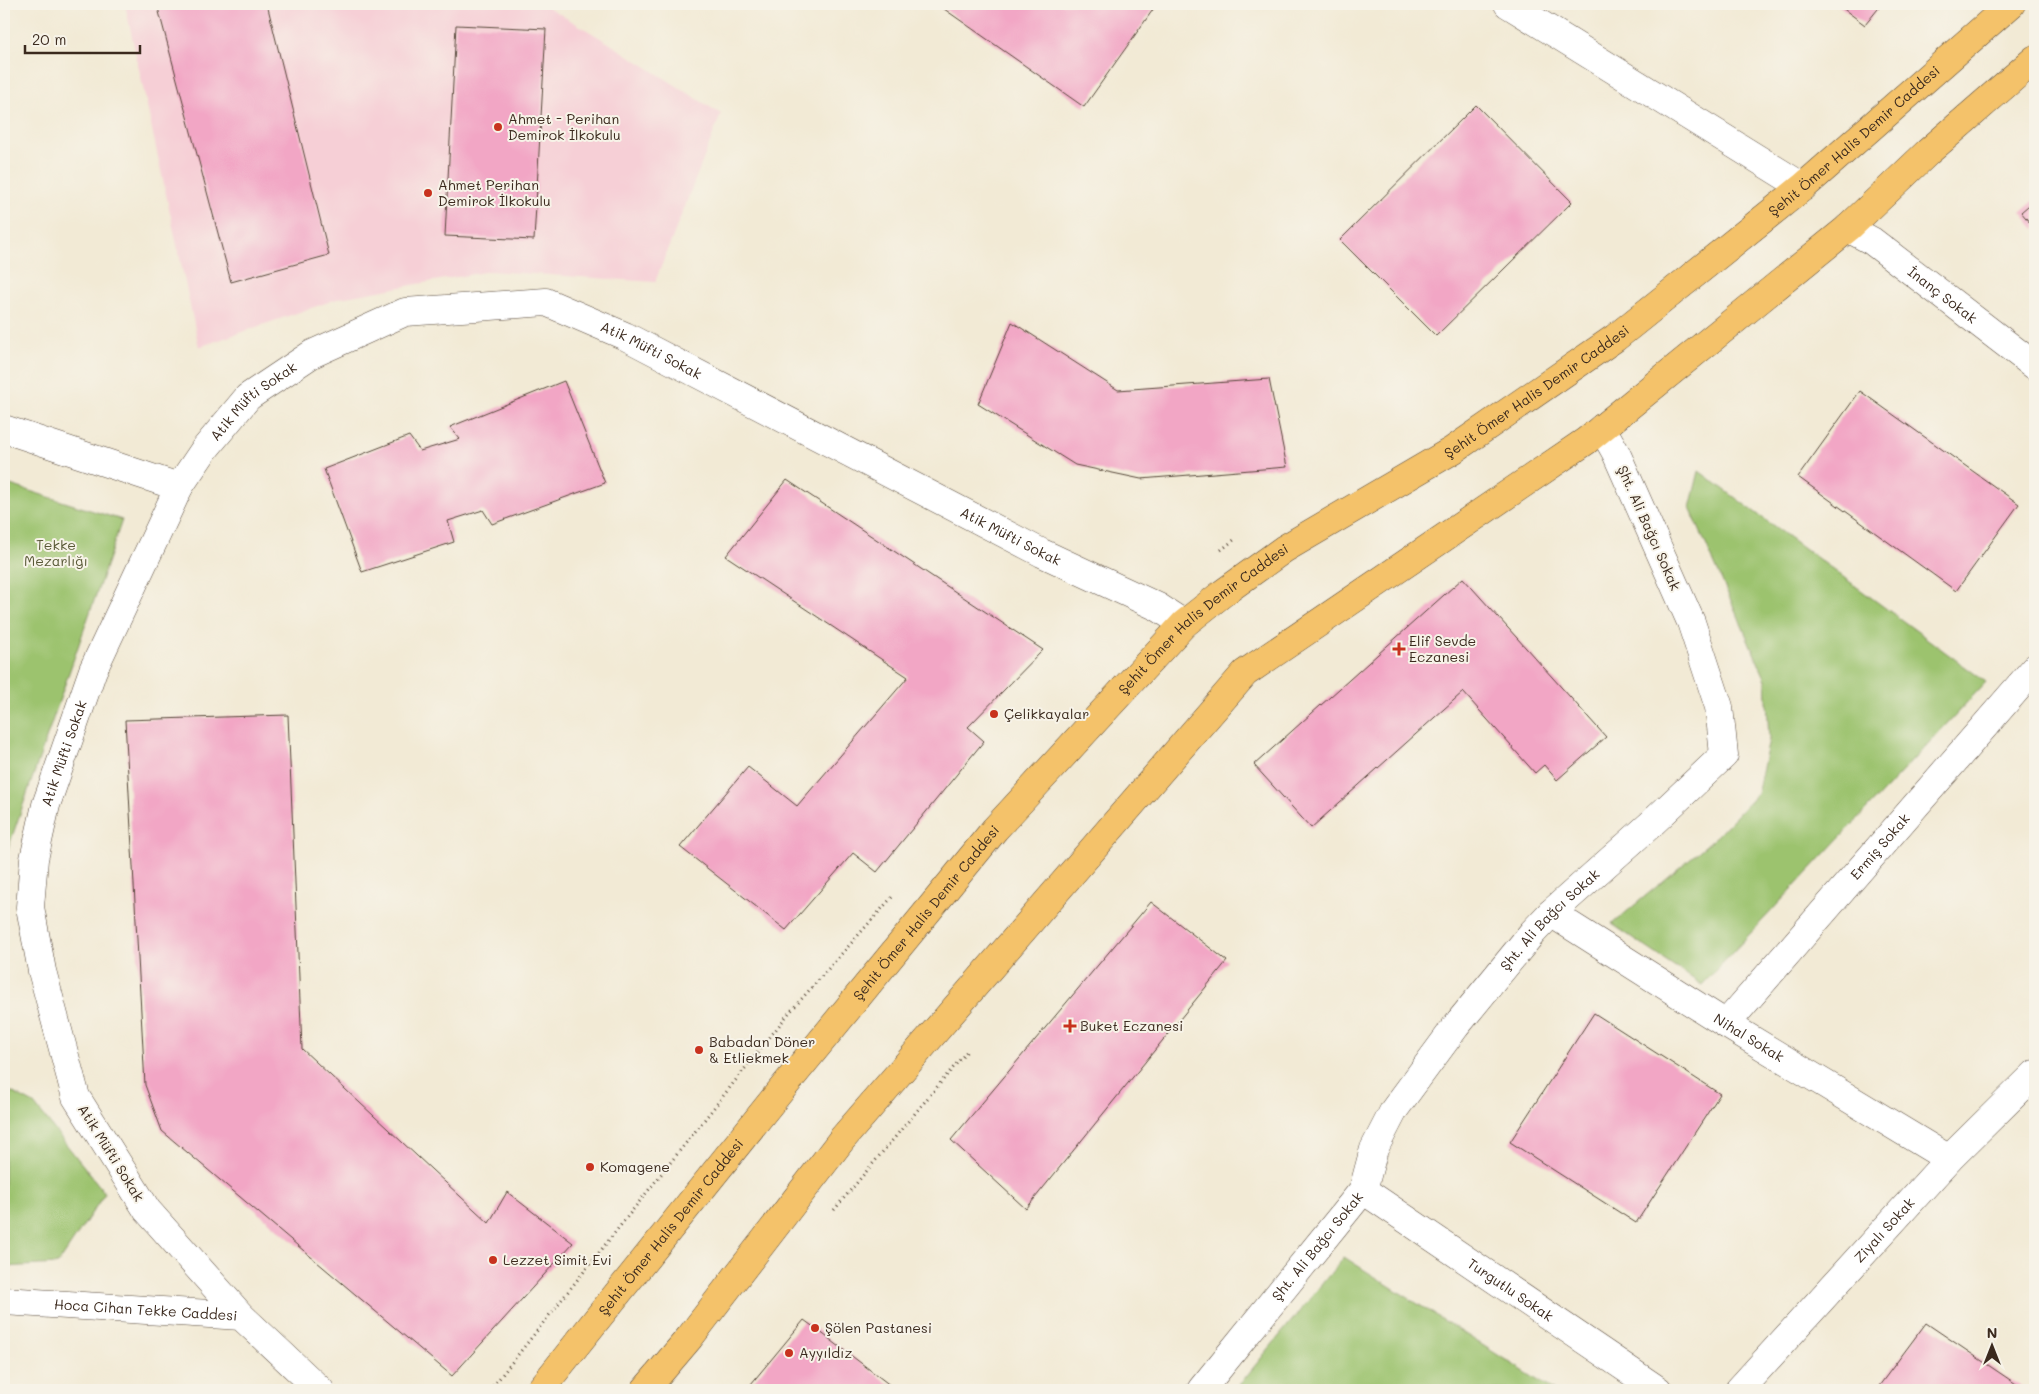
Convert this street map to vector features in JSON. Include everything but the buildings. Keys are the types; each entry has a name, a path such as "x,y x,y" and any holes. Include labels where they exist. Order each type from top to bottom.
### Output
{"main road":[{"name":"Şehit Ömer Halis Demir Caddesi","path":"540,1390 773,1100 995,830 1184,624 1284,549 1453,450 1615,338 1803,187 2011,4"},
{"path":"645,1390 690,1337 843,1138 1246,673 1586,441 1848,228 1928,152 2035,59"}],"street":[{"path":"1508,4 1803,187"},
{"name":"İnanç Sokak","path":"1848,228 1872,241 2035,366"},
{"name":"Atik Müfti Sokak","path":"241,1316 147,1210 76,1097 42,971 30,907 34,859 46,805 93,670 179,487 204,450 248,397 312,354 405,312 546,302 625,336 1042,552 1158,607 1184,624"},
{"name":"Şht. Ali Bağcı Sokak","path":"1202,1390 1363,1190 1374,1149 1394,1110 1456,1026 1551,913 1651,824 1724,755 1720,707 1691,622 1616,453 1602,428"},
{"path":"4,429 179,487"},
{"name":"Ermiş Sokak","path":"1726,1024 2035,668"},
{"name":"Nihal Sokak","path":"1551,913 1726,1024 1949,1160"},
{"name":"Ziyalı Sokak","path":"1739,1390 1949,1160 2035,1074"},
{"name":"Turgutlu Sokak","path":"1363,1190 1658,1390"},
{"name":"Hoca Cihan Tekke Caddesi","path":"4,1302 241,1316 320,1390"}],"path":[{"path":"832,1212 973,1044"}],"shaded area":[{"name":"Ahmet Perihan Demirok İlkokulu","path":"125,4 543,4 609,43 721,114 655,282 490,271 340,298 199,347"}],"green space":[{"path":"1699,471 1986,682 1702,985 1612,924 1717,836 1757,794 1769,740 1766,680 1690,508"},
{"name":"Tekke Mezarlığı","path":"4,483 122,520 4,860"},
{"path":"4,1088 34,1104 105,1193 58,1264 4,1267"},
{"path":"1344,1257 1553,1390 1235,1390"}],"place":[{"name":"Ahmet - Perihan Demirok İlkokulu","path":"498,127"},
{"name":"Ahmet Perihan Demirok İlkokulu","path":"428,193"},
{"name":"Elif Sevde Eczanesi","path":"1399,649"},
{"name":"Çelikkayalar","path":"994,714"},
{"name":"Buket Eczanesi","path":"1070,1026"},
{"name":"Babadan Döner & Etliekmek","path":"699,1050"},
{"name":"Komagene","path":"590,1167"},
{"name":"Lezzet Simit Evi","path":"493,1260"},
{"name":"Şölen Pastanesi","path":"815,1328"},
{"name":"Ayyıldız","path":"789,1353"}]}
